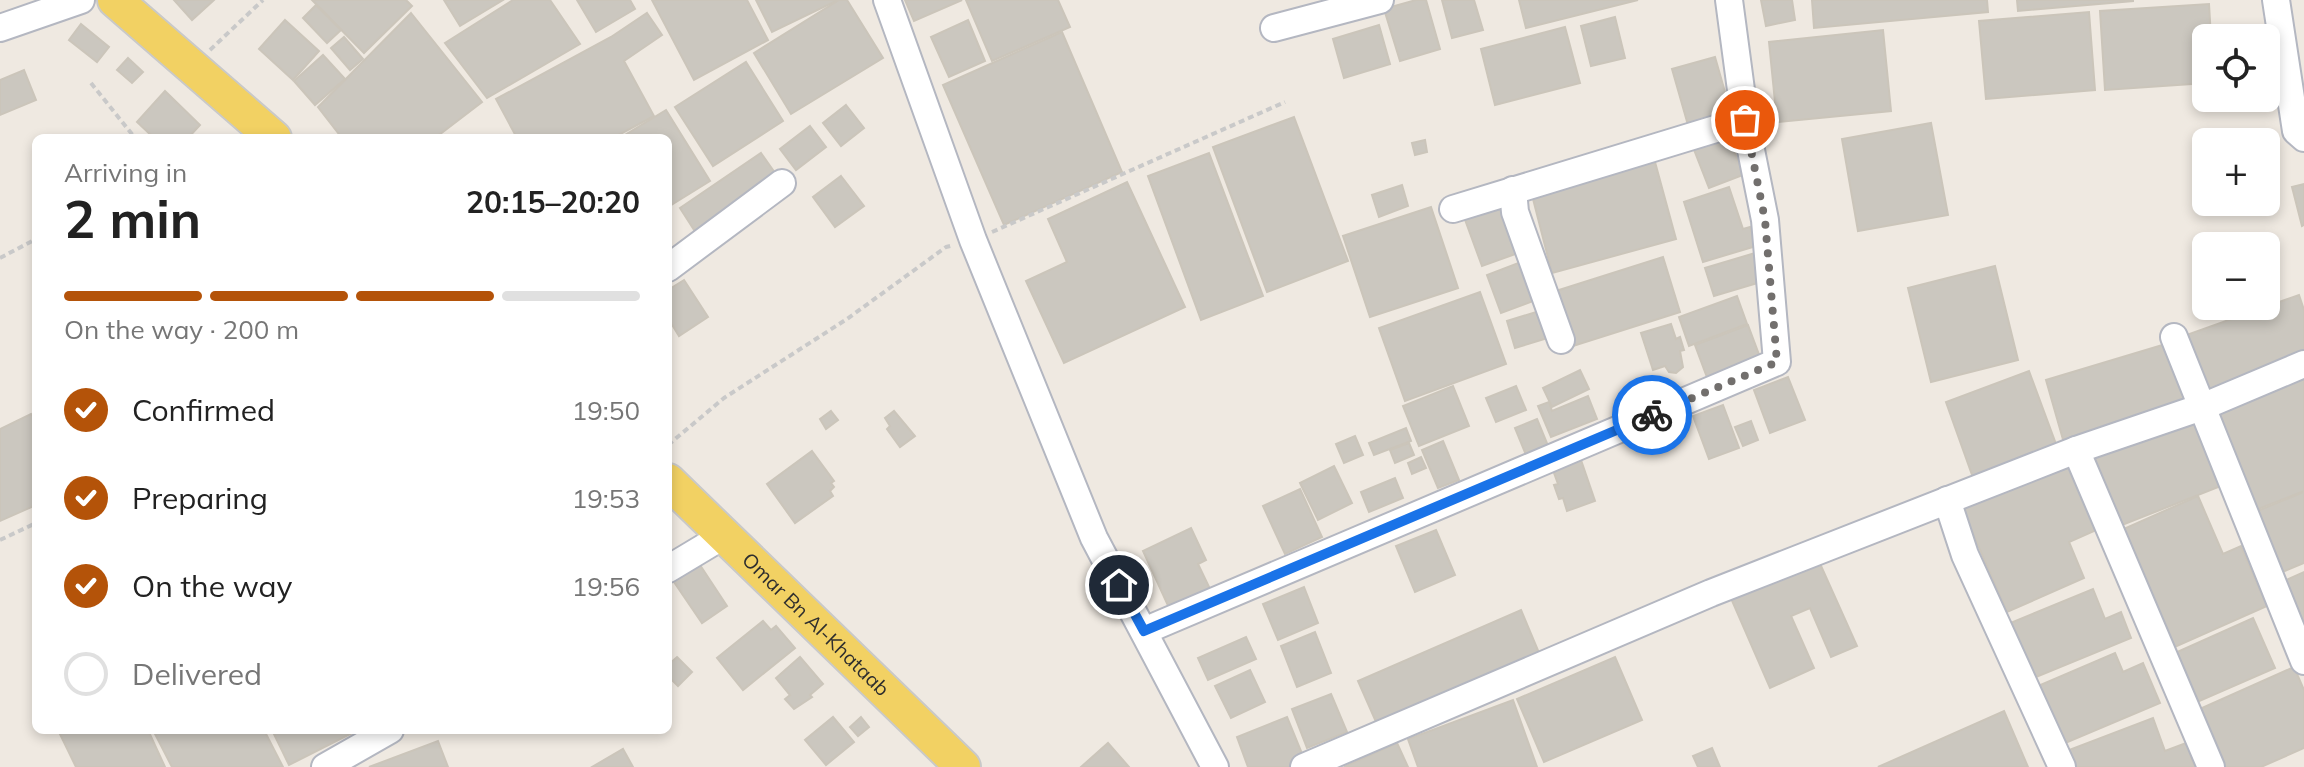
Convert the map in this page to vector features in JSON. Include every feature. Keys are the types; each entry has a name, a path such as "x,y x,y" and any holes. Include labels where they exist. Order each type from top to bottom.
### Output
{"main road":[{"path":"115,0 269,134"},
{"name":"Omar Bn Al-Khataab","path":"672,485 963,767"}],"street":[{"path":"0,28 81,0"},
{"path":"887,0 973,240 1088,524 1215,767"},
{"path":"1274,28 1380,0"},
{"path":"1144,631 1777,362 1765,220 1745,120 1729,0"},
{"path":"2276,0 2296,131 2304,138"},
{"path":"1453,209 1745,120"},
{"path":"672,265 782,183"},
{"path":"1513,190 1515,212 1561,340"},
{"path":"2174,337 2304,661"},
{"path":"1304,767 1711,593 2076,450 2202,407 2304,364"},
{"path":"2076,450 2211,767"},
{"path":"1947,500 1965,555 2062,767"},
{"path":"672,567 723,536"},
{"path":"325,767 383,734"}],"path":[{"path":"191,68 263,0"},
{"path":"91,83 132,134"},
{"path":"0,258 32,241"},
{"path":"0,540 32,525"}],"building":[{"path":"174,0 214,0 192,20"},
{"path":"312,0 406,0 412,6 364,53"},
{"path":"444,0 503,0 460,26"},
{"path":"513,0 550,0 580,44 487,98 445,43"},
{"path":"577,0 630,0 635,9 596,32"},
{"path":"652,0 747,0 768,40 694,80"},
{"path":"756,0 838,0 772,32"},
{"path":"839,0 847,0 883,58 791,114 754,53"},
{"path":"905,0 962,0 914,21"},
{"path":"966,0 1058,0 1070,27 992,61"},
{"path":"1426,0 1440,49 1400,61 1384,9"},
{"path":"1442,0 1474,0 1483,30 1452,38"},
{"path":"1519,0 1638,0 1526,28"},
{"path":"1761,0 1792,0 1795,20 1766,26"},
{"path":"1812,0 1987,0 1988,12 1814,28"},
{"path":"2017,0 2133,0 2133,1 2018,11"},
{"path":"2209,4 2210,24 2192,24 2192,84 2105,90 2100,11"},
{"path":"316,5 341,30 327,43 303,18"},
{"path":"2089,12 2095,90 1986,99 1979,21"},
{"path":"411,13 482,102 440,134 339,134 318,107"},
{"path":"647,13 662,35 624,61 654,116 620,134 515,134 496,99 611,37"},
{"path":"1615,17 1625,58 1591,66 1581,26"},
{"path":"285,20 319,51 293,80 259,49"},
{"path":"968,20 985,61 949,77 931,37"},
{"path":"81,24 109,47 97,62 69,40"},
{"path":"1379,25 1390,64 1344,78 1333,39"},
{"path":"1565,27 1580,83 1495,105 1481,49"},
{"path":"1883,30 1891,111 1777,122 1769,42"},
{"path":"1062,32 1122,172 1004,225 943,85"},
{"path":"344,37 363,59 350,70 331,48"},
{"path":"323,55 345,79 315,105 294,81"},
{"path":"1715,57 1731,113 1688,125 1672,69"},
{"path":"128,58 143,72 132,83 117,70"},
{"path":"746,62 783,121 713,166 675,107"},
{"path":"24,70 36,100 0,115 0,80"},
{"path":"165,91 200,125 192,134 150,134 137,122"},
{"path":"846,105 864,128 841,146 823,123"},
{"path":"666,110 710,181 672,205 672,134 627,134"},
{"path":"1294,117 1348,261 1267,292 1213,147"},
{"path":"1931,123 1948,215 1858,231 1842,139"},
{"path":"810,126 826,147 796,170 780,149"},
{"path":"1728,134 1743,175 1709,188 1693,147"},
{"path":"1425,140 1427,152 1415,155 1412,143"},
{"path":"761,153 780,180 698,236 680,208"},
{"path":"1209,153 1263,296 1201,320 1148,176"},
{"path":"1655,162 1676,239 1552,273 1532,195"},
{"path":"841,176 864,206 835,227 813,197"},
{"path":"1127,182 1185,307 1064,363 1026,281 1067,262 1048,219"},
{"path":"2304,184 2304,225 2302,226 2292,187"},
{"path":"1402,185 1408,206 1379,217 1372,195"},
{"path":"1729,187 1743,229 1750,227 1756,246 1703,262 1684,202"},
{"path":"1504,204 1521,252 1482,266 1464,217"},
{"path":"1431,207 1458,288 1370,317 1343,236"},
{"path":"1755,253 1764,281 1714,296 1705,268"},
{"path":"1663,257 1680,312 1573,346 1556,291"},
{"path":"1521,262 1536,300 1501,313 1487,275"},
{"path":"1995,266 2018,360 1931,382 1908,288"},
{"path":"684,280 708,317 679,336 672,325 672,288"},
{"path":"1480,292 1506,364 1405,401 1379,328"},
{"path":"2299,295 2304,310 2304,360 2199,397 2178,338 2229,320 2280,320 2280,302"},
{"path":"1737,296 1747,324 1689,346 1679,317"},
{"path":"1546,309 1554,336 1515,348 1507,321"},
{"path":"1671,324 1684,350 1680,351 1683,367 1676,373 1669,372 1665,366 1653,370 1641,333"},
{"path":"1748,325 1761,360 1708,380 1695,345"},
{"path":"2169,343 2188,406 2064,443 2046,380"},
{"path":"1580,370 1589,389 1552,407 1543,388"},
{"path":"2029,371 2060,455 1976,486 1946,402"},
{"path":"2304,372 2304,491 2248,513 2207,412"},
{"path":"1788,377 1805,420 1770,433 1754,390"},
{"path":"1453,386 1469,426 1419,446 1403,406"},
{"path":"1516,386 1526,410 1496,422 1486,398"},
{"path":"1588,396 1597,419 1551,437 1538,406 1549,402 1552,411"},
{"path":"1723,405 1739,448 1709,459 1693,416"},
{"path":"831,411 838,420 826,429 820,419"},
{"path":"894,411 915,436 900,447 887,429 890,426 885,418"},
{"path":"2200,414 2226,484 2117,527 2090,456"},
{"path":"32,415 32,507 0,521 0,429"},
{"path":"1537,419 1553,458 1531,467 1515,428"},
{"path":"1751,421 1758,440 1743,446 1735,427"},
{"path":"1406,428 1411,441 1374,455 1369,443"},
{"path":"1355,436 1363,455 1344,463 1336,444"},
{"path":"1443,441 1459,480 1438,488 1422,450"},
{"path":"1409,443 1414,455 1395,463 1390,450"},
{"path":"812,451 834,481 830,491 833,496 795,523 767,484"},
{"path":"2072,456 2103,527 2069,542 2084,578 2007,612 1961,506"},
{"path":"1421,457 1426,468 1412,474 1408,463"},
{"path":"1581,460 1595,501 1567,511 1554,485 1558,484 1553,470"},
{"path":"1334,466 1352,503 1318,520 1300,483"},
{"path":"1395,478 1403,498 1369,512 1361,492"},
{"path":"1300,489 1322,537 1285,554 1263,506"},
{"path":"2304,492 2304,563 2275,575 2250,514"},
{"path":"2198,496 2223,554 2241,546 2267,606 2168,650 2117,532"},
{"path":"1191,528 1206,560 1198,564 1211,591 1170,610 1143,551"},
{"path":"1436,530 1455,575 1415,592 1396,546"},
{"path":"1817,557 1857,646 1831,657 1810,608 1791,616 1814,668 1770,688 1730,596"},
{"path":"698,562 727,606 702,623 672,579"},
{"path":"2304,572 2304,626 2284,581"},
{"path":"1304,587 1318,623 1278,640 1263,604"},
{"path":"2093,589 2105,619 2121,612 2131,638 2031,679 2008,624"},
{"path":"1521,610 1542,660 1380,731 1358,681"},
{"path":"2253,618 2275,668 2188,706 2166,657"},
{"path":"763,621 771,630 776,626 795,648 743,690 717,658"},
{"path":"1315,632 1331,673 1297,687 1281,646"},
{"path":"1246,637 1256,659 1208,680 1198,658"},
{"path":"2115,653 2123,672 2143,663 2160,703 2063,744 2038,686"},
{"path":"677,657 692,672 678,686 672,680 672,661"},
{"path":"800,657 823,684 810,695 812,697 794,709 785,699 790,695 776,678"},
{"path":"1615,657 1642,720 1544,762 1517,699"},
{"path":"2294,667 2304,690 2304,748 2261,767 2217,767 2193,712"},
{"path":"1250,670 1265,702 1231,718 1215,686"},
{"path":"1331,694 1347,732 1307,748 1292,709"},
{"path":"1513,700 1537,767 1418,767 1408,739"},
{"path":"2004,711 2028,767 1878,767"},
{"path":"833,717 854,742 826,765 805,740"},
{"path":"861,717 869,727 858,736 850,727"},
{"path":"1287,717 1305,761 1290,767 1248,767 1237,737"},
{"path":"2153,718 2165,751 2186,743 2195,767 2076,767 2069,750"},
{"path":"60,734 150,734 165,767 76,767"},
{"path":"155,734 266,734 283,767 172,767"},
{"path":"274,734 350,734 289,765"},
{"path":"438,741 448,767 369,767"},
{"path":"1108,743 1129,767 1081,767"},
{"path":"1397,743 1408,767 1344,767"},
{"path":"1712,748 1720,767 1698,767 1693,756"},
{"path":"623,749 633,767 592,767"}],"way so far":[{"path":"1652,415 1777,362 1765,220 1745,120"}],"route":[{"path":"1119,585 1144,631 1652,415"}]}
